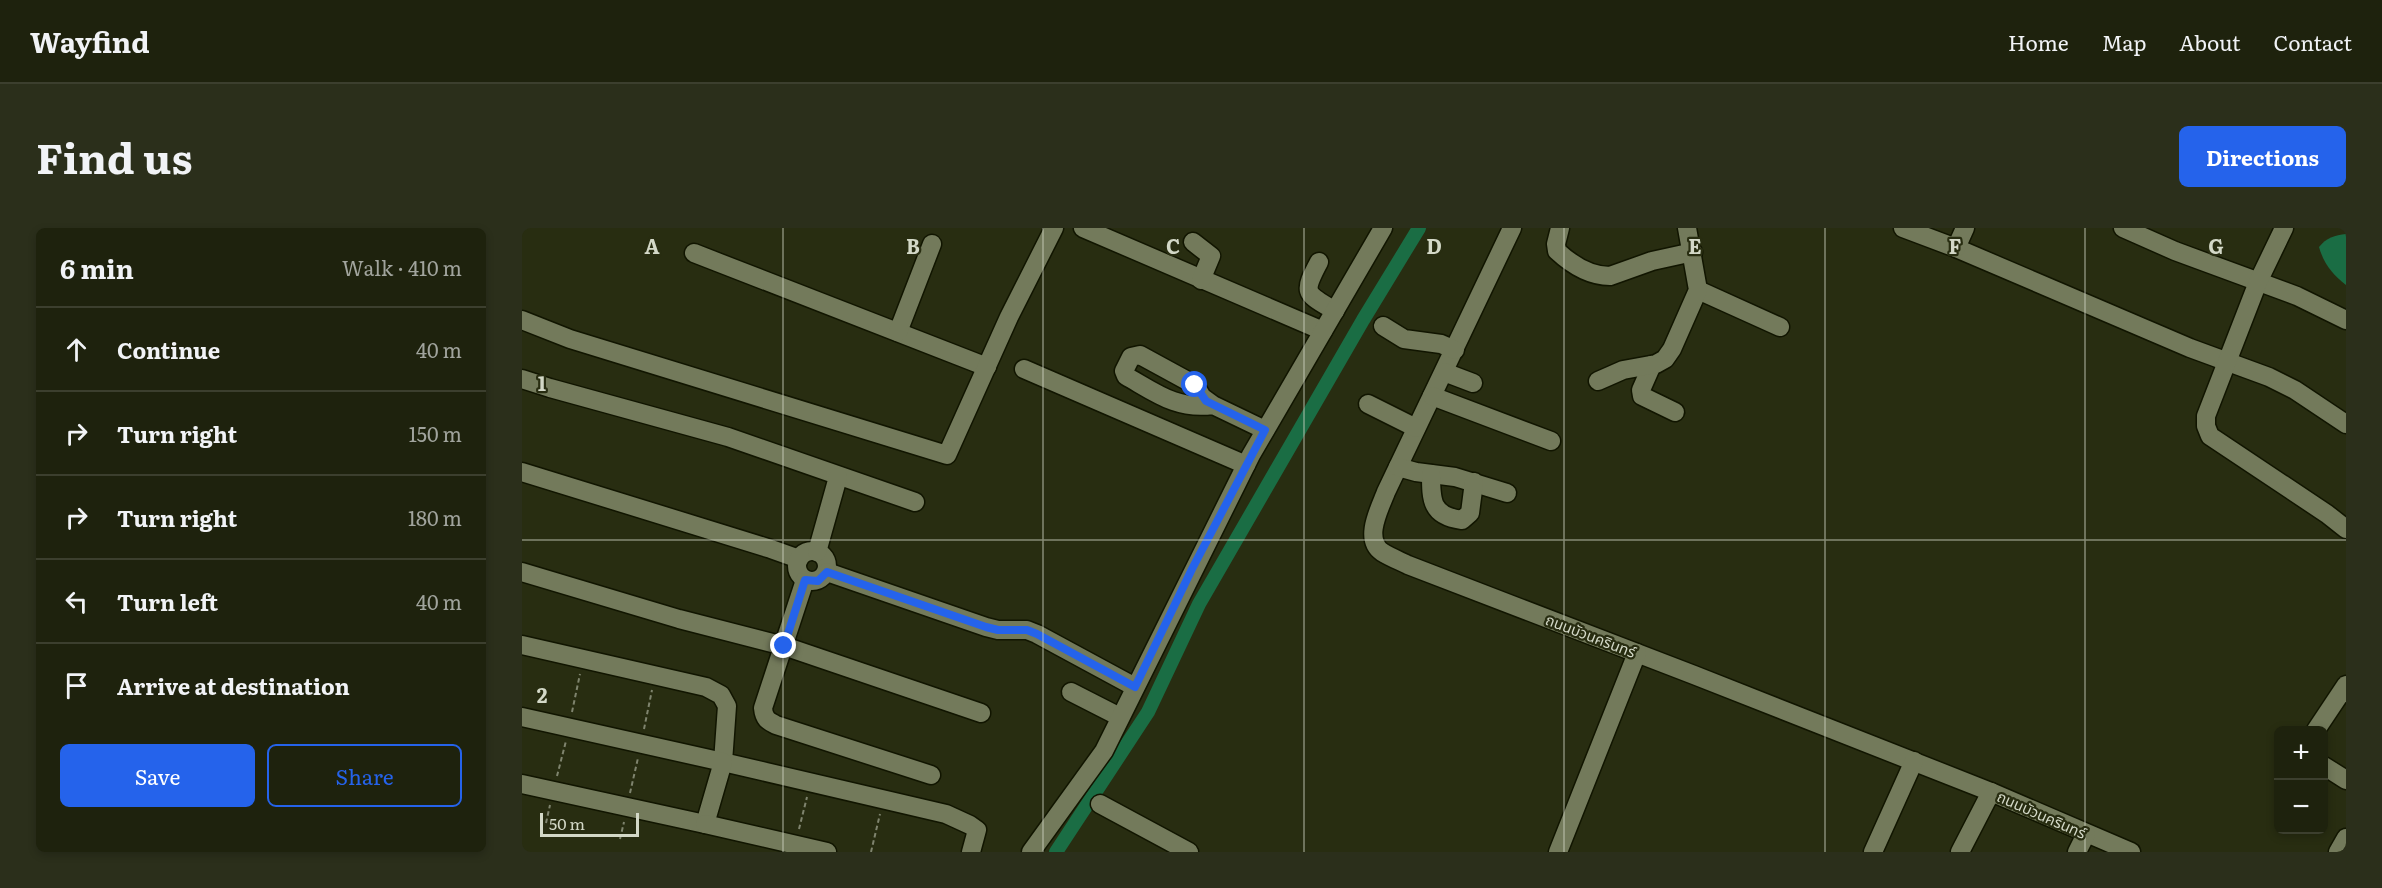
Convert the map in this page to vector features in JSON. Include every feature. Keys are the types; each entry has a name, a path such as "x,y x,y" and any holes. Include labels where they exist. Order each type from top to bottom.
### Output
{"street":[{"path":"522,320 570,339 947,455 1032,268 1054,228"},
{"path":"1083,228 1323,331"},
{"path":"1031,852 1090,772 1120,717 1246,465 1383,228"},
{"name":"ถนนบัวนครินทร์","path":"1512,228 1398,467 1375,524 1373,538 1379,550 1408,565 1914,761 2131,852"},
{"path":"1560,228 1556,244 1557,251 1587,272 1601,276 1610,276 1665,257 1693,252"},
{"path":"1598,381 1612,373 1652,365 1665,359 1672,348 1698,290 1688,228"},
{"path":"1903,228 1956,248 2190,348 2228,360 2295,390 2346,424"},
{"path":"1956,248 1965,228"},
{"path":"2122,228 2297,296 2346,320"},
{"path":"2284,228 2258,282 2206,416 2206,426 2210,436 2346,529"},
{"path":"1193,242 1211,256 1202,280"},
{"path":"898,332 932,244"},
{"path":"694,253 987,367"},
{"path":"1318,262 1307,288 1313,298 1335,311"},
{"path":"1698,290 1780,327"},
{"path":"1383,326 1404,339 1441,344 1455,350"},
{"path":"1652,365 1641,390 1642,396 1676,412"},
{"path":"1024,369 1246,465"},
{"path":"1444,372 1473,383"},
{"path":"522,379 728,437 915,502"},
{"path":"1432,396 1551,441"},
{"path":"1368,404 1416,428"},
{"path":"1213,405 1265,430"},
{"path":"1398,467 1474,482 1507,493"},
{"path":"522,472 799,559"},
{"path":"1431,474 1433,505 1439,511 1455,519 1462,520 1470,513 1474,482"},
{"path":"817,552 838,477"},
{"path":"806,552 817,552 826,560 827,572 818,581 805,580 798,571 799,559 806,552"},
{"path":"522,572 679,620 784,646 981,713"},
{"path":"827,572 986,627 998,630 1027,630 1135,687"},
{"path":"805,580 763,708 767,720 931,775"},
{"path":"522,645 706,687 721,695 728,706 723,762 705,824"},
{"path":"1558,852 1637,652"},
{"path":"1071,692 1120,717"},
{"path":"2319,726 2343,695"},
{"path":"522,717 946,814 977,830 971,852"},
{"path":"1873,852 1914,761"},
{"path":"2328,769 2346,780"},
{"path":"522,784 827,852"},
{"path":"1960,852 1991,792"},
{"path":"1100,804 1189,852"},
{"path":"2077,852 2086,834"},
{"path":"2338,852 2346,838"}],"path":[{"path":"553,791 583,659"},
{"path":"627,807 655,676"},
{"path":"795,845 810,783"},
{"path":"871,852 883,800"}],"shaded area":[{"path":"2346,234 2346,285 2329,268 2319,247 2331,238"}],"waterway":[{"path":"1056,852 1148,712 1199,604 1363,320 1419,228"}],"route":[{"path":"784,646 805,580 818,581 827,572 986,627 998,630 1027,630 1135,687 1192,569 1265,430 1206,401 1195,385"}]}
